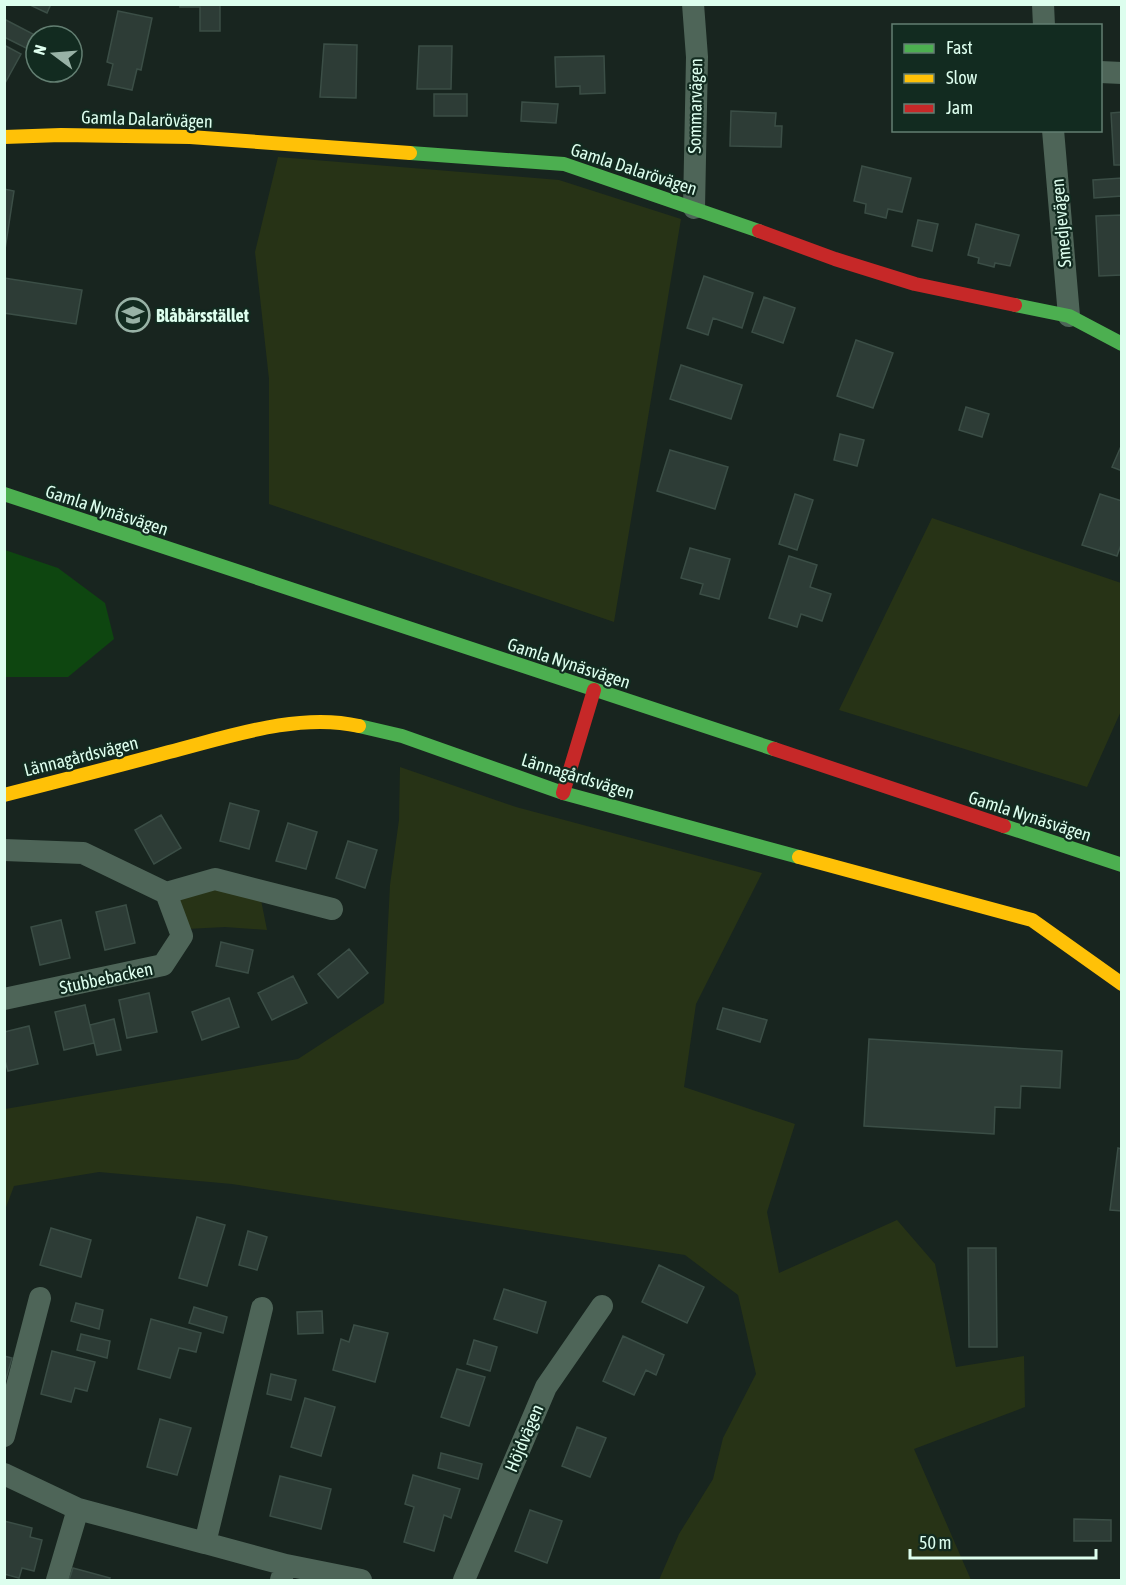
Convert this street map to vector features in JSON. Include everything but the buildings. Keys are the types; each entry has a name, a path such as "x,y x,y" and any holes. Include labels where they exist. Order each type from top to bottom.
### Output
{"street":[{"name":"Sommarvägen","path":"693,4 697,57 694,208"},
{"path":"1043,4 1044,24"},
{"path":"1102,72 1122,73"},
{"name":"Smedjevägen","path":"1053,132 1069,316"},
{"name":"Gamla Dalarövägen","path":"4,137 61,135 190,137 564,164 915,285 1069,316 1122,344"},
{"name":"Gamla Nynäsvägen","path":"4,494 1122,865"},
{"path":"563,793 594,690"},
{"name":"Lännagårdsvägen","path":"4,795 282,725 313,722 350,724 402,736 563,793 1032,920 1122,984"},
{"path":"4,849 83,853 166,893 215,879 332,909"},
{"name":"Stubbebacken","path":"4,999 164,965 182,936 166,893"},
{"path":"4,1436 40,1298"},
{"name":"Höjdvägen","path":"464,1581 546,1387 602,1306"},
{"path":"205,1543 262,1308"},
{"path":"4,1474 78,1509 205,1543 283,1573 361,1581"},
{"path":"57,1581 78,1509"}],"shaded area":[{"path":"278,157 559,180 681,219 614,622 269,504 269,379 255,252"},
{"path":"932,518 1121,583 1121,711 1087,787 839,710"},
{"path":"5,550 58,568 105,603 114,639 68,677 5,677"},
{"path":"400,767 516,807 762,873 696,1004 684,1087 795,1124 767,1212 779,1273 897,1220 935,1264 956,1367 1024,1356 1025,1407 914,1449 971,1580 659,1580 679,1534 713,1479 723,1438 756,1374 738,1295 685,1255 232,1184 99,1172 14,1186 5,1210 5,1109 298,1059 384,1003 390,885 399,820"},
{"path":"215,887 261,900 267,930 225,927 186,929 176,898"}],"traffic: fast":[{"path":"410,153 564,164 759,231"},
{"path":"1015,305 1069,316 1122,344"},
{"path":"4,494 774,749"},
{"path":"359,726 402,736 563,793 799,857"},
{"path":"1004,826 1122,865"}],"traffic: slow":[{"path":"4,137 61,135 190,137 410,153"},
{"path":"4,795 263,728 312,722 336,722 359,726"},
{"path":"799,857 1032,920 1122,984"}],"traffic: jam":[{"path":"759,231 835,259 915,284 1015,305"},
{"path":"563,793 594,690"},
{"path":"774,749 1004,826"}],"place":[{"name":"Blåbärsstället","path":"133,315"}]}
